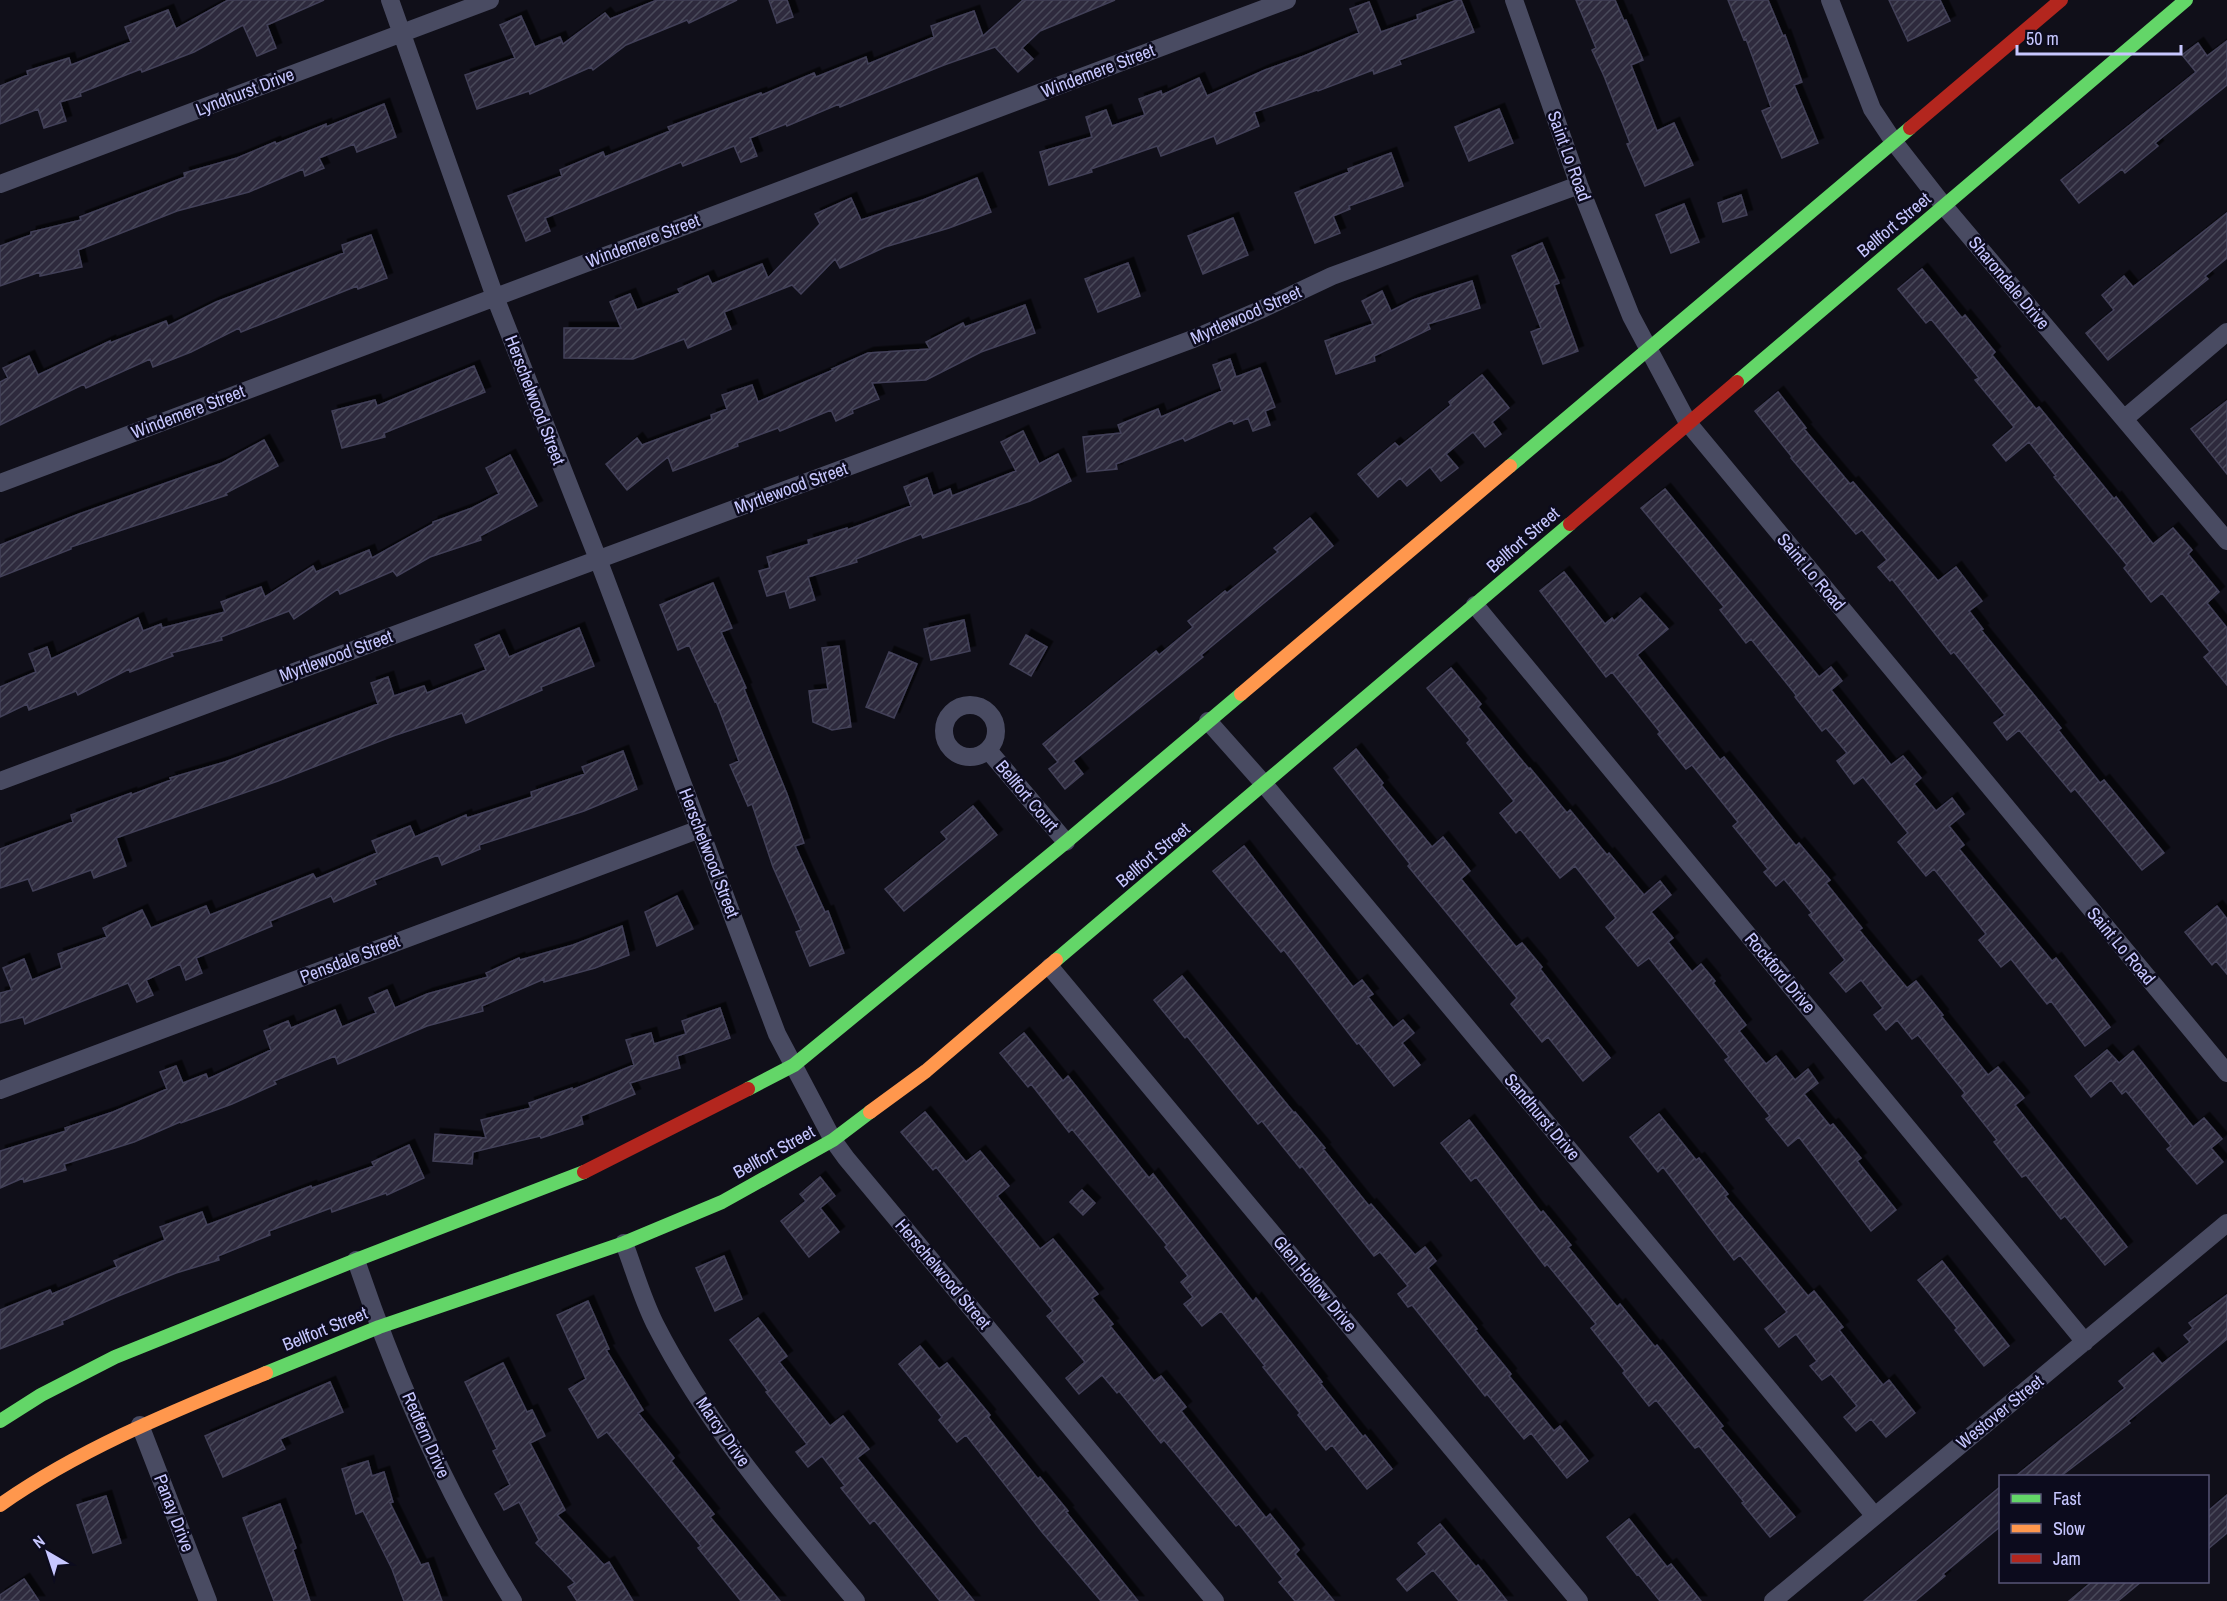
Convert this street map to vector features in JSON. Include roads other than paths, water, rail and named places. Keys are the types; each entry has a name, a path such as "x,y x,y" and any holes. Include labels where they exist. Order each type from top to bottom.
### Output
{"main road":[{"path":"0,1421 41,1395 115,1357 599,1166 794,1065 1065,842 2061,0"},
{"name":"Bellfort Street","path":"0,1504 27,1486 140,1425 379,1326 624,1243 722,1202 833,1140 926,1071 2186,0"},
{"path":"0,1435 41,1395"}],"street":[{"name":"Herschelwood Street","path":"390,0 495,297 598,559 777,1034 833,1140 846,1158 1215,1601"},
{"name":"Lyndhurst Drive","path":"0,184 490,0"},
{"name":"Windemere Street","path":"0,483 1287,0"},
{"name":"Saint Lo Road","path":"1514,0 1579,184 1631,316 1688,423 2227,1073"},
{"name":"Sharondale Drive","path":"1830,0 1872,110 1894,142 1944,206 2227,541"},
{"name":"Myrtlewood Street","path":"0,781 1193,339 1332,276 1579,184"},
{"path":"2124,419 2227,332"},
{"name":"Rockford Drive","path":"1475,605 2085,1342"},
{"name":"Sandhurst Drive","path":"1208,721 1264,784 1874,1515"},
{"name":"Bellfort Court","path":"988,750 1065,842"},
{"name":"Pensdale Street","path":"0,1090 700,828"},
{"name":"Glen Hollow Drive","path":"1050,966 1579,1601"},
{"name":"Westover Street","path":"1773,1601 2227,1223"},
{"name":"Marcy Drive","path":"624,1243 654,1322 689,1384 784,1515 856,1601"},
{"name":"Redfern Drive","path":"356,1260 379,1326 427,1442 480,1548 513,1601"},
{"name":"Panay Drive","path":"140,1425 208,1601"}]}
